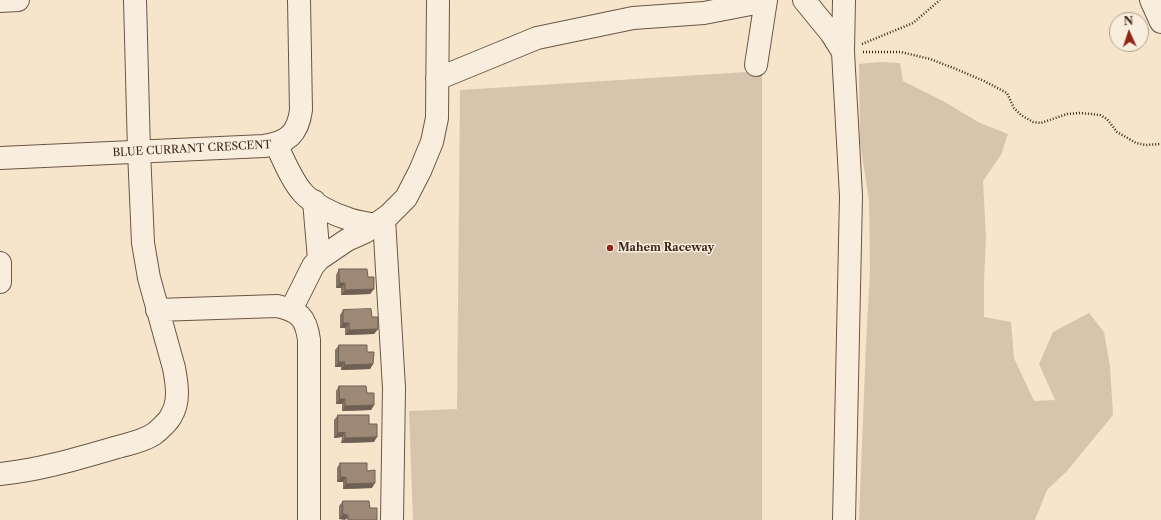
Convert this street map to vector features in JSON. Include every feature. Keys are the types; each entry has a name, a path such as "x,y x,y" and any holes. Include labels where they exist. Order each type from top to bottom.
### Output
{"street":[{"path":"0,1 18,0"},
{"path":"0,474 26,471 70,461 140,441 155,434 171,417 176,405 177,383 174,368 149,278 143,243 135,0"},
{"name":"BLUE CURRANT CRESCENT","path":"0,158 264,146 284,141 290,137 300,121 299,0"},
{"path":"291,310 313,266 319,259 347,240 365,232 380,222 406,198 420,170 432,142 437,118 438,0"},
{"path":"437,79 537,38 633,18 704,13 766,0 756,65"},
{"path":"804,0 831,33 844,52"},
{"path":"844,0 844,52 851,196 844,520"},
{"path":"1151,0 1161,22"},
{"path":"276,144 290,172 303,193 329,211 347,219 380,222"},
{"path":"314,201 319,259"},
{"path":"380,222 394,388 392,520"},
{"path":"0,263 0,282"},
{"path":"157,310 271,305 291,310 297,313 304,320 308,331 309,340 309,520"}],"path":[{"path":"844,52 913,23 940,0"},
{"path":"844,52 901,52 930,59 1006,93 1014,108 1021,115 1034,122 1041,123 1056,116 1067,114 1091,114 1107,119 1118,132 1136,143 1146,145 1161,144"}],"shaded area":[{"path":"881,62 900,63 903,81 943,101 980,123 1008,134 1001,155 983,181 986,237 984,317 1011,322 1014,358 1034,401 1055,400 1039,364 1053,332 1089,313 1104,332 1110,366 1113,415 1067,471 1047,490 1035,520 859,520 870,270 869,201 860,142 859,64"},
{"name":"Mahem Raceway","path":"762,71 762,520 413,520 409,411 457,409 460,90"}],"building":[{"path":"339,269 367,269 368,277 374,277 374,289 345,290 345,283 340,283"},
{"path":"371,309 372,317 378,317 378,329 349,330 349,323 343,323 343,310"},
{"path":"339,345 367,345 367,352 374,352 373,364 344,365 345,362 339,362"},
{"path":"339,386 366,386 367,393 374,393 374,405 345,406 345,399 340,399"},
{"path":"338,415 369,415 369,424 377,424 377,437 345,438 345,432 338,433"},
{"path":"340,463 367,463 367,471 375,470 375,483 346,484 346,477 341,477"},
{"path":"343,501 369,501 370,508 377,508 377,520 348,520 348,515 343,514"}],"place":[{"name":"Mahem Raceway","path":"610,248"}]}
